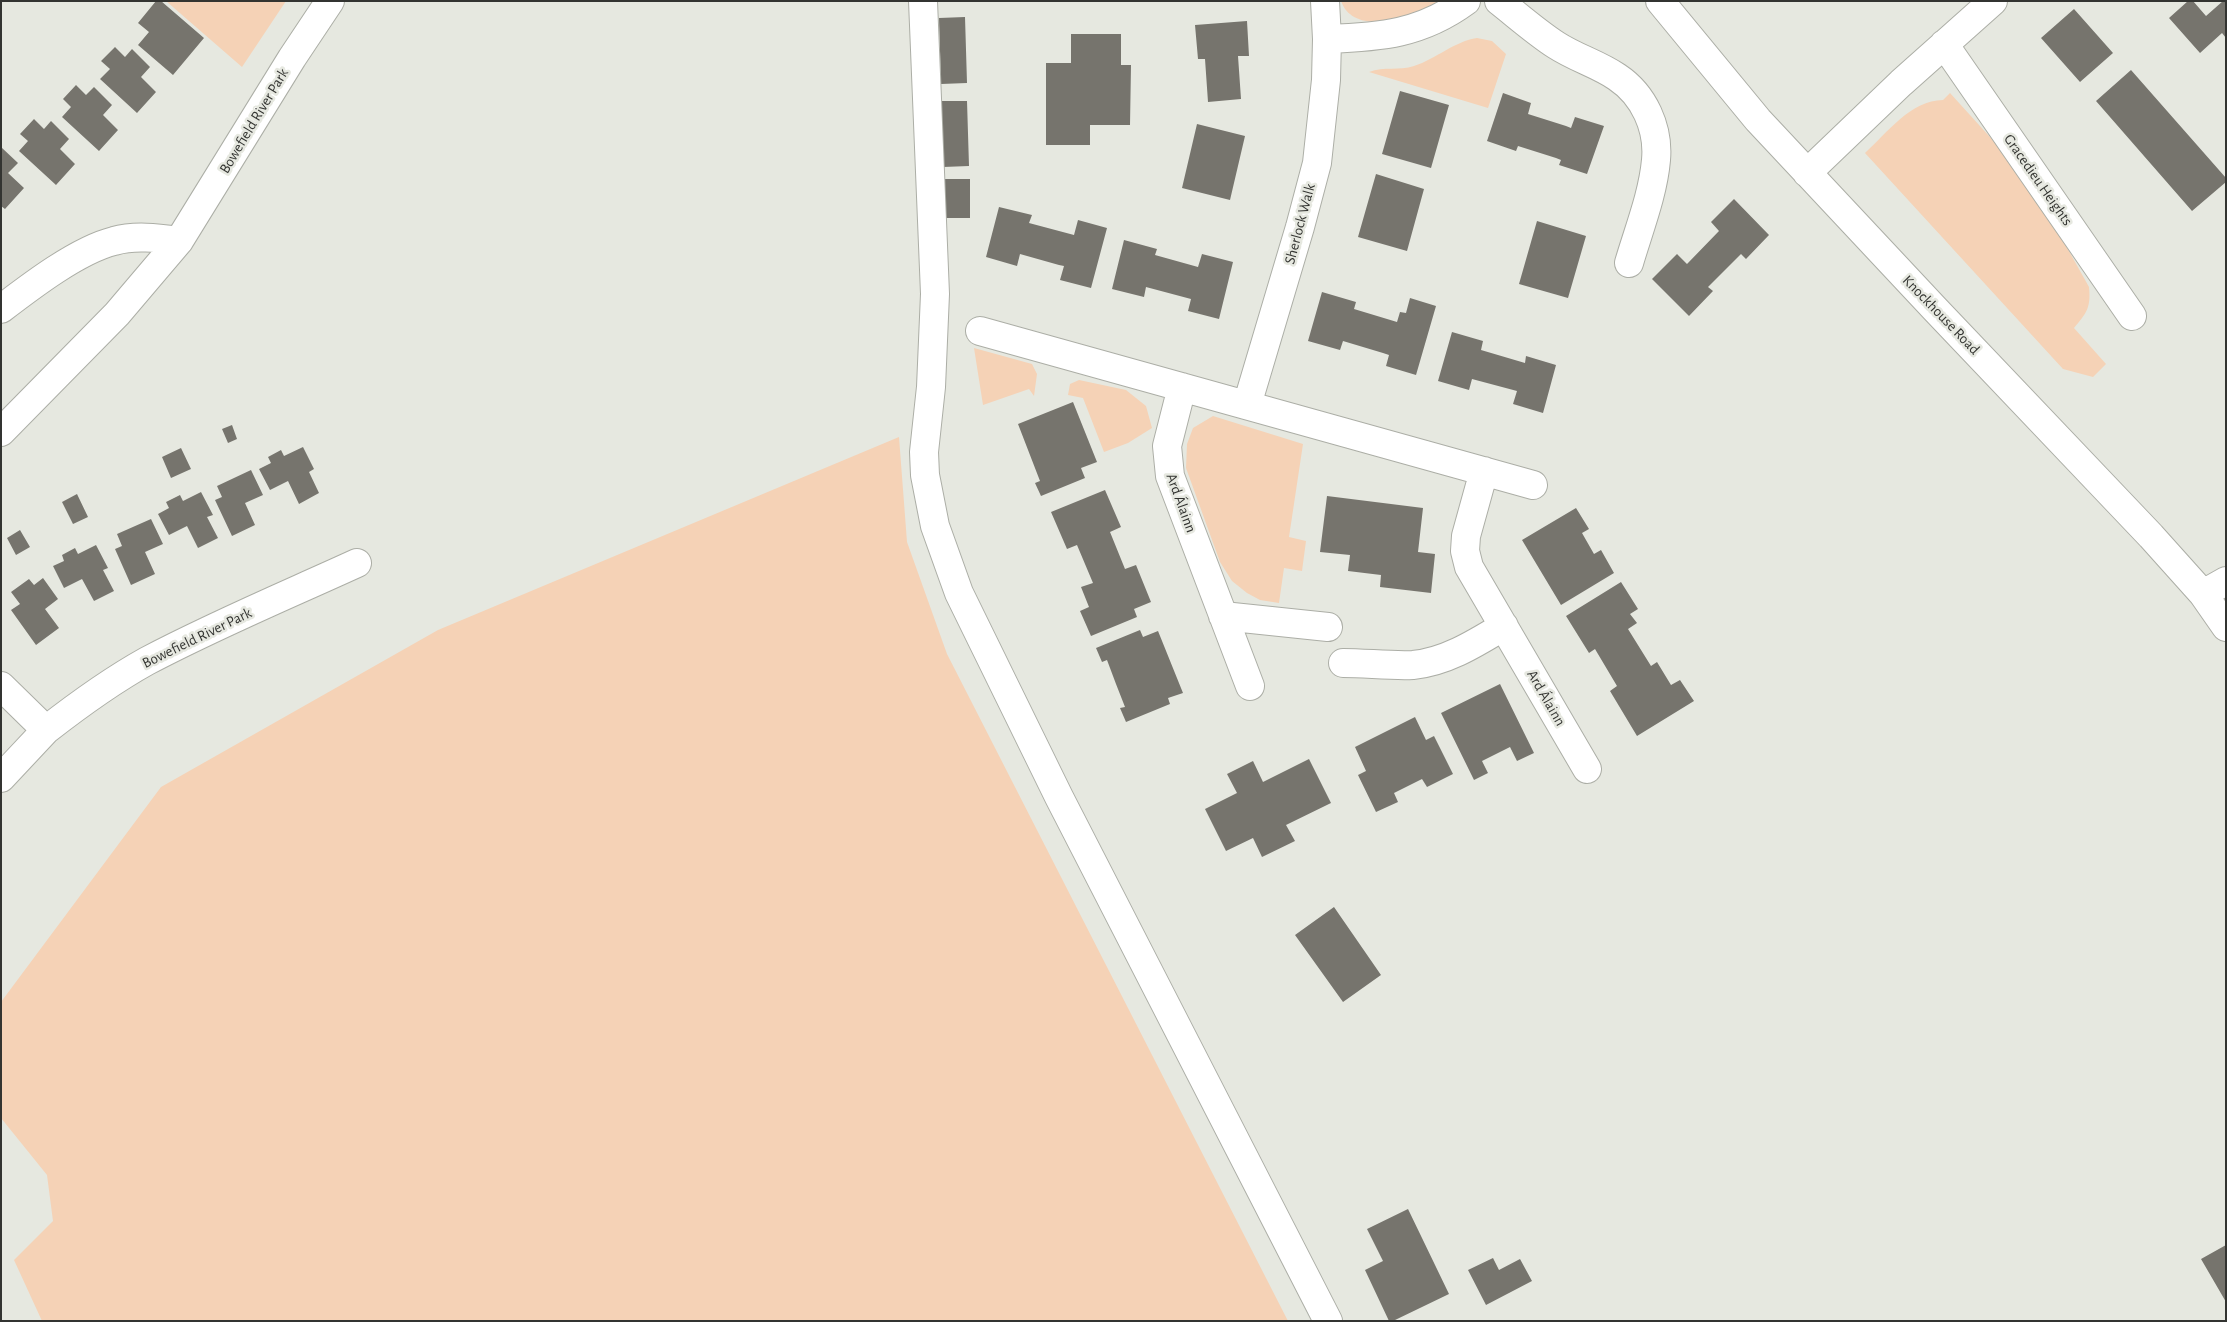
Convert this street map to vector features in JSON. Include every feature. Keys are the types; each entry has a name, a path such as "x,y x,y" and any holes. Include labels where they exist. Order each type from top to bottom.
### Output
{"street":[{"name":"Bowefield River Park","path":"1,432 123,307 179,242 292,58 330,1"},
{"path":"923,1 935,294 931,387 924,452 925,475 935,526 959,593 1059,797 1328,1321"},
{"name":"Sherlock Walk","path":"1247,405 1300,227 1316,163 1325,106 1327,39 1324,1"},
{"path":"1327,39 1407,32 1430,24 1466,1"},
{"path":"1499,1 1555,44 1618,78 1636,95 1651,119 1656,140 1653,179 1629,263"},
{"name":"Knockhouse Road","path":"1660,1 1714,68 1807,173 2092,473 2214,588 2226,627"},
{"path":"1807,173 1944,44 1993,1"},
{"name":"Gracedieu Heights","path":"1944,44 2132,316"},
{"path":"1,308 46,277 94,248 114,241 136,237 158,238 179,242"},
{"path":"980,331 1532,484"},
{"name":"Ard Álainn","path":"1182,387 1168,439 1167,460 1170,476 1250,686"},
{"name":"Ard Álainn","path":"1484,471 1466,536 1465,551 1469,567 1587,769"},
{"name":"Bowefield River Park","path":"1,778 46,730 109,684 145,662 357,563"},
{"path":"1223,616 1328,627"},
{"path":"1343,663 1412,664 1428,662 1468,647 1504,626"},
{"path":"1,686 46,730"}],"shaded area":[{"path":"166,1 286,1 242,67"},
{"path":"1341,1 1438,1 1401,18 1372,22 1359,19 1348,12"},
{"path":"1477,38 1492,41 1506,54 1488,108 1369,72 1380,69 1414,66 1453,46"},
{"path":"1950,93 2009,158 2041,201 2089,287 2089,305 2074,328 2106,364 2093,377 2063,369 1865,153 1910,111 1931,101 1943,100"},
{"path":"974,348 1032,364 1037,374 1034,396 1029,389 983,405"},
{"path":"1079,380 1126,390 1146,406 1152,428 1128,443 1104,452 1083,398 1068,395 1070,384"},
{"path":"1213,416 1303,444 1289,537 1306,541 1302,571 1284,568 1279,603 1260,600 1247,593 1232,581 1220,562 1186,468 1187,444 1193,428"},
{"path":"899,437 907,542 947,654 1288,1321 42,1321 14,1260 53,1221 47,1175 1,1118 1,1002 161,787 438,630"}],"building":[{"path":"156,1 161,1 204,38 173,75 138,45 149,32 138,23"},
{"path":"2188,1 2193,1 2206,16 2223,1 2226,1 2226,38 2222,33 2200,53 2169,18"},
{"path":"2074,9 2113,53 2080,82 2041,38"},
{"path":"965,17 967,83 941,84 939,18"},
{"path":"1247,21 1249,56 1238,56 1241,99 1208,102 1205,59 1198,59 1195,25"},
{"path":"1071,34 1121,34 1121,65 1131,65 1130,125 1090,125 1090,145 1046,145 1046,63 1071,63"},
{"path":"115,47 125,57 132,49 150,67 141,77 156,92 137,113 100,79 110,69 101,61"},
{"path":"2131,70 2226,178 2226,182 2192,211 2096,101"},
{"path":"76,85 86,95 94,87 112,105 103,115 118,130 99,151 62,117 71,107 63,99"},
{"path":"1400,91 1449,105 1431,168 1382,154"},
{"path":"1503,93 1531,103 1528,114 1571,128 1575,117 1604,126 1587,174 1559,165 1561,160 1556,158 1518,146 1516,151 1487,141"},
{"path":"941,101 967,101 969,166 943,167"},
{"path":"34,119 44,129 51,121 69,139 60,149 75,164 56,185 19,151 28,141 20,134"},
{"path":"1197,124 1245,136 1230,200 1182,188"},
{"path":"1,147 18,163 8,173 24,188 5,209 1,206"},
{"path":"1376,174 1424,189 1407,251 1358,237"},
{"path":"944,179 970,179 970,218 944,218"},
{"path":"1734,199 1769,235 1746,259 1741,254 1708,287 1713,291 1689,316 1652,279 1677,254 1687,264 1719,231 1711,222"},
{"path":"999,207 1032,215 1029,223 1074,235 1078,220 1107,228 1091,288 1060,280 1064,266 1020,254 1017,266 986,257"},
{"path":"1537,221 1586,236 1568,298 1519,284"},
{"path":"1124,240 1157,249 1155,255 1198,267 1202,254 1233,262 1219,319 1188,311 1191,299 1146,287 1144,297 1112,289"},
{"path":"1322,292 1356,302 1354,309 1397,322 1400,312 1406,313 1410,298 1436,306 1416,375 1386,366 1389,355 1383,353 1343,341 1340,350 1308,341"},
{"path":"1452,332 1483,341 1481,350 1525,363 1526,356 1556,365 1543,413 1513,404 1517,391 1472,379 1469,390 1438,381"},
{"path":"1073,402 1097,462 1081,468 1085,478 1041,496 1035,483 1040,481 1018,424"},
{"path":"232,425 237,439 228,443 222,429"},
{"path":"303,447 314,469 309,472 319,493 299,504 288,481 270,490 259,469 271,463 268,457 281,450 284,456"},
{"path":"181,448 191,469 171,478 162,457"},
{"path":"251,470 263,495 245,503 255,525 232,536 215,500 222,497 217,486"},
{"path":"1105,490 1121,527 1110,532 1125,569 1136,565 1151,602 1134,609 1137,617 1091,636 1080,611 1089,607 1081,587 1093,583 1077,545 1067,549 1051,512"},
{"path":"201,492 213,515 207,517 218,538 198,548 187,526 169,535 158,514 169,508 166,502 180,495 183,501"},
{"path":"77,494 88,517 73,524 62,502"},
{"path":"1327,496 1423,508 1418,552 1435,554 1431,593 1380,587 1381,575 1348,571 1350,555 1320,552"},
{"path":"1576,508 1589,529 1582,533 1594,554 1601,550 1614,573 1561,605 1522,540"},
{"path":"151,519 163,544 145,552 155,574 131,585 115,549 122,546 117,534"},
{"path":"20,530 30,547 16,555 7,538"},
{"path":"96,545 108,568 103,570 114,591 94,601 82,579 64,588 53,566 64,561 62,555 75,548 78,554"},
{"path":"43,578 58,599 45,609 59,628 36,645 11,610 20,604 11,592 29,579 34,585"},
{"path":"1621,582 1638,609 1630,614 1637,623 1628,629 1651,666 1657,662 1671,685 1680,680 1694,701 1637,736 1610,691 1617,686 1595,649 1589,653 1566,616"},
{"path":"1140,630 1143,637 1158,631 1183,693 1168,698 1170,704 1126,722 1120,708 1125,707 1107,660 1102,662 1096,648"},
{"path":"1500,684 1534,753 1517,761 1510,747 1482,761 1488,773 1474,780 1441,713"},
{"path":"1415,717 1426,740 1434,736 1453,774 1427,787 1422,779 1394,793 1398,802 1376,812 1358,775 1366,771 1355,747"},
{"path":"1309,759 1331,803 1286,825 1295,841 1262,857 1253,838 1226,851 1205,809 1237,793 1227,774 1253,761 1263,782"},
{"path":"1334,907 1381,975 1343,1002 1295,935"},
{"path":"1408,1209 1449,1294 1393,1321 1389,1321 1365,1270 1383,1261 1367,1229"},
{"path":"2226,1245 2226,1302 2201,1259"},
{"path":"1493,1258 1499,1270 1520,1259 1532,1281 1486,1305 1468,1270"}]}
